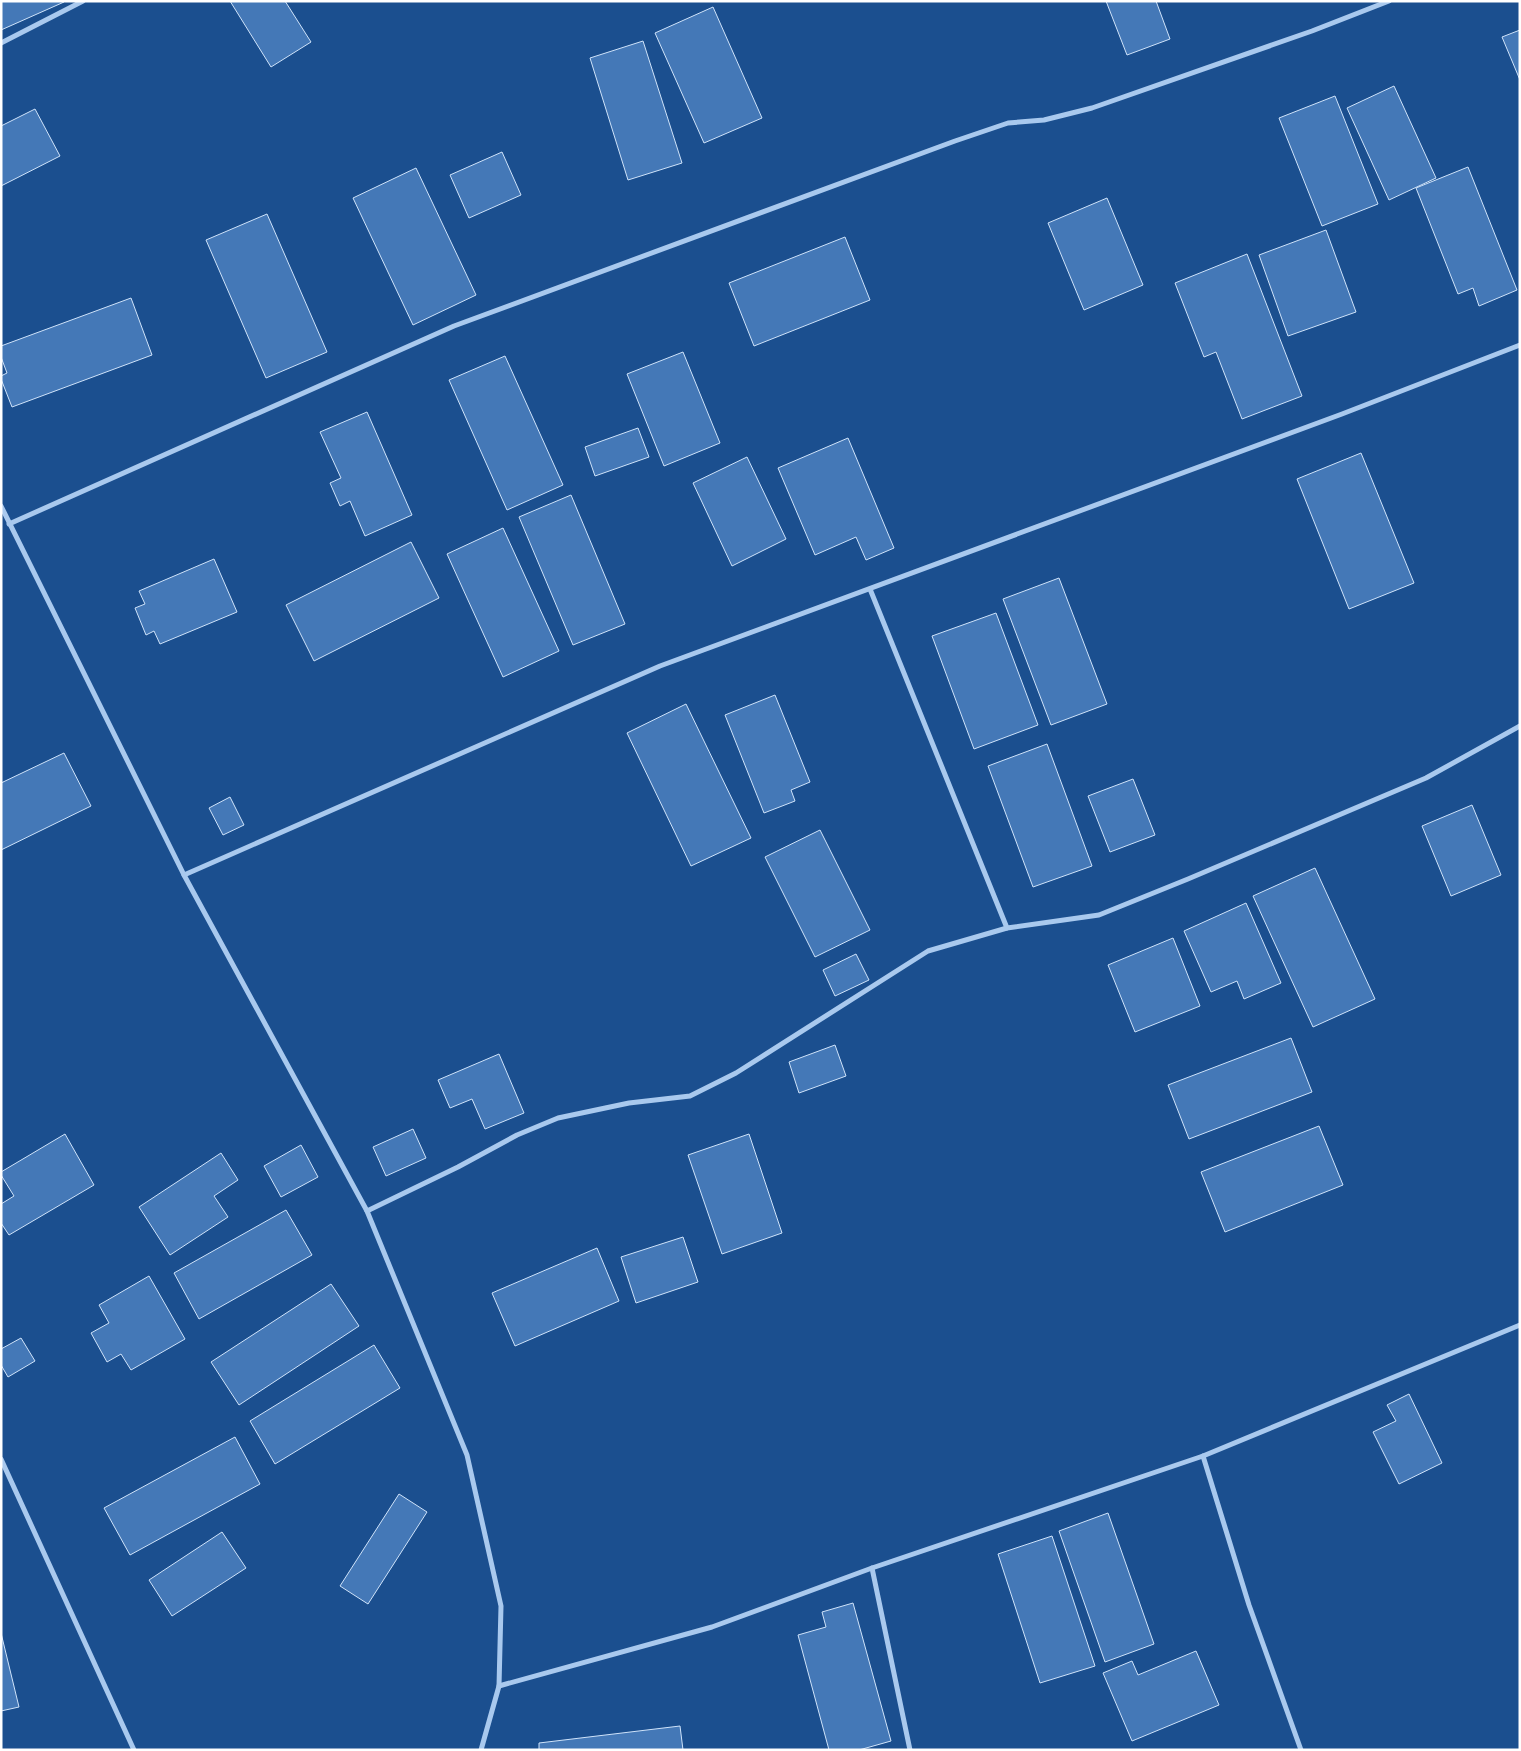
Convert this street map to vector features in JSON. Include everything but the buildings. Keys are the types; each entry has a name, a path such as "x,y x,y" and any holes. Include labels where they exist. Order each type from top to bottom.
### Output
{"street":[{"path":"1,43 83,1"},
{"path":"9,524 454,326 955,141 1008,123 1044,120 1092,108 1312,31 1389,1"},
{"path":"184,875 660,666 1342,414 1520,345"},
{"path":"1,506 184,875 367,1211 468,1455 501,1606 499,1686 481,1750"},
{"path":"870,589 1007,928"},
{"path":"367,1211 458,1167 517,1135 558,1118 629,1103 690,1096 736,1073 928,952 1007,928 1099,915 1426,778 1520,726"},
{"path":"499,1686 712,1627 872,1568 1202,1456 1520,1325"},
{"path":"1202,1456 1249,1605 1301,1750"},
{"path":"1,1459 134,1750"},
{"path":"872,1568 910,1750"}]}
